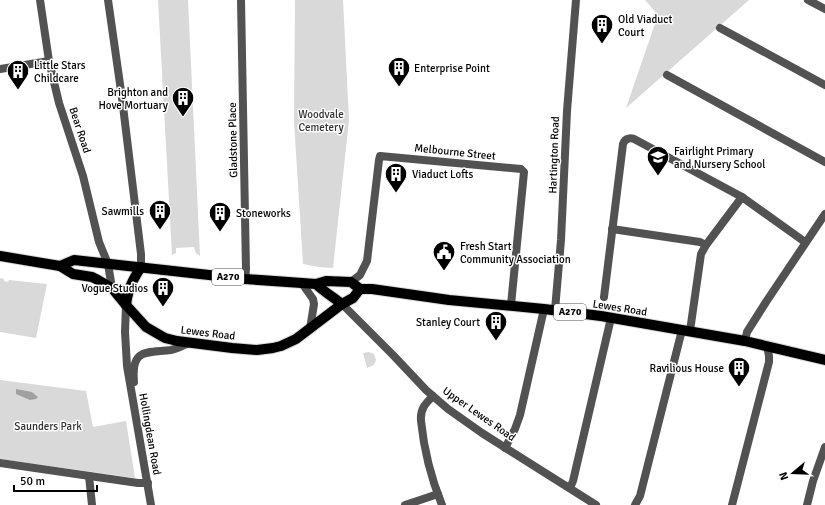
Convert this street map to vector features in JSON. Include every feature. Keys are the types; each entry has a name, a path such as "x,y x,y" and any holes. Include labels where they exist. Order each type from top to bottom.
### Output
{"main road":[{"name":"Lewes Road","path":"0,256 60,266 73,274 92,277 112,288 146,327 170,340 190,343 246,349 273,348 281,346 296,339 310,329 352,298 360,289 449,300 555,310 611,318 745,341 824,358"},
{"name":"Lewes Road","path":"60,266 74,260 246,279 316,284 326,281 351,282"},
{"path":"126,305 128,292 141,267"},
{"path":"351,282 360,289"},
{"name":"Lewes Road","path":"316,284 321,290 328,293"},
{"name":"Upper Lewes Road","path":"328,293 342,304"}],"street":[{"name":"Bear Road","path":"40,0 50,61 59,103 79,163 100,242 108,264 112,288"},
{"path":"108,0 140,246 141,267"},
{"name":"Gladstone Place","path":"241,0 246,279"},
{"name":"Hartington Road","path":"555,310 561,232 566,111 576,0"},
{"path":"808,0 825,9"},
{"path":"720,28 825,85"},
{"path":"0,69 50,61"},
{"path":"667,75 825,162"},
{"path":"604,297 623,144 628,138 636,140 742,197 805,242"},
{"name":"Melbourne Street","path":"351,282 360,275 368,261 380,156 521,169 524,172 511,305"},
{"path":"635,505 640,496 686,331 702,254 706,245 742,197"},
{"path":"745,341 747,332 805,242 825,214"},
{"path":"612,229 700,242 706,245"},
{"path":"301,282 313,299 314,304 310,329"},
{"name":"Upper Lewes Road","path":"342,304 433,396 464,420 505,448 596,505"},
{"name":"Hollingdean Road","path":"126,305 125,336 127,366 151,505"},
{"path":"505,448 515,429 520,415 544,309"},
{"path":"570,488 573,481 611,318"},
{"path":"133,401 136,392 134,364 136,360 147,351 173,350 190,343"},
{"path":"732,505 769,362 766,346"},
{"path":"433,396 422,408 421,414 427,458 442,505"},
{"path":"807,505 813,481 825,447"},
{"path":"0,463 138,483 148,483"},
{"path":"89,476 92,505"},
{"path":"405,505 438,494"}],"green space":[{"path":"158,0 188,0 200,256 196,253 194,247 176,248 176,253 172,255"},
{"name":"Woodvale Cemetery","path":"295,0 343,0 349,120 333,268 303,264 294,121"},
{"path":"645,0 749,0 626,108 658,15"},
{"path":"0,278 8,282 9,280 47,284 36,338 0,332"},
{"path":"369,352 374,354 376,360 374,365 367,368 363,353"},
{"name":"Saunders Park","path":"0,380 86,391 93,427 126,421 135,478 0,459"}],"shaded area":[{"path":"16,389 32,392 38,397 30,400 16,394"}],"place":[{"name":"Old Viaduct Court","path":"602,44"},
{"name":"Enterprise Point","path":"399,88"},
{"name":"Little Stars Childcare","path":"18,90"},
{"name":"Brighton and Hove Mortuary","path":"183,118"},
{"name":"Fairlight Primary and Nursery School","path":"658,176"},
{"name":"Viaduct Lofts","path":"396,194"},
{"name":"Sawmills","path":"160,230"},
{"name":"Stoneworks","path":"220,232"},
{"name":"Fresh Start Community Association","path":"444,272"},
{"name":"Vogue Studios","path":"163,308"},
{"name":"Stanley Court","path":"496,342"},
{"name":"Ravilious House","path":"739,388"}]}
